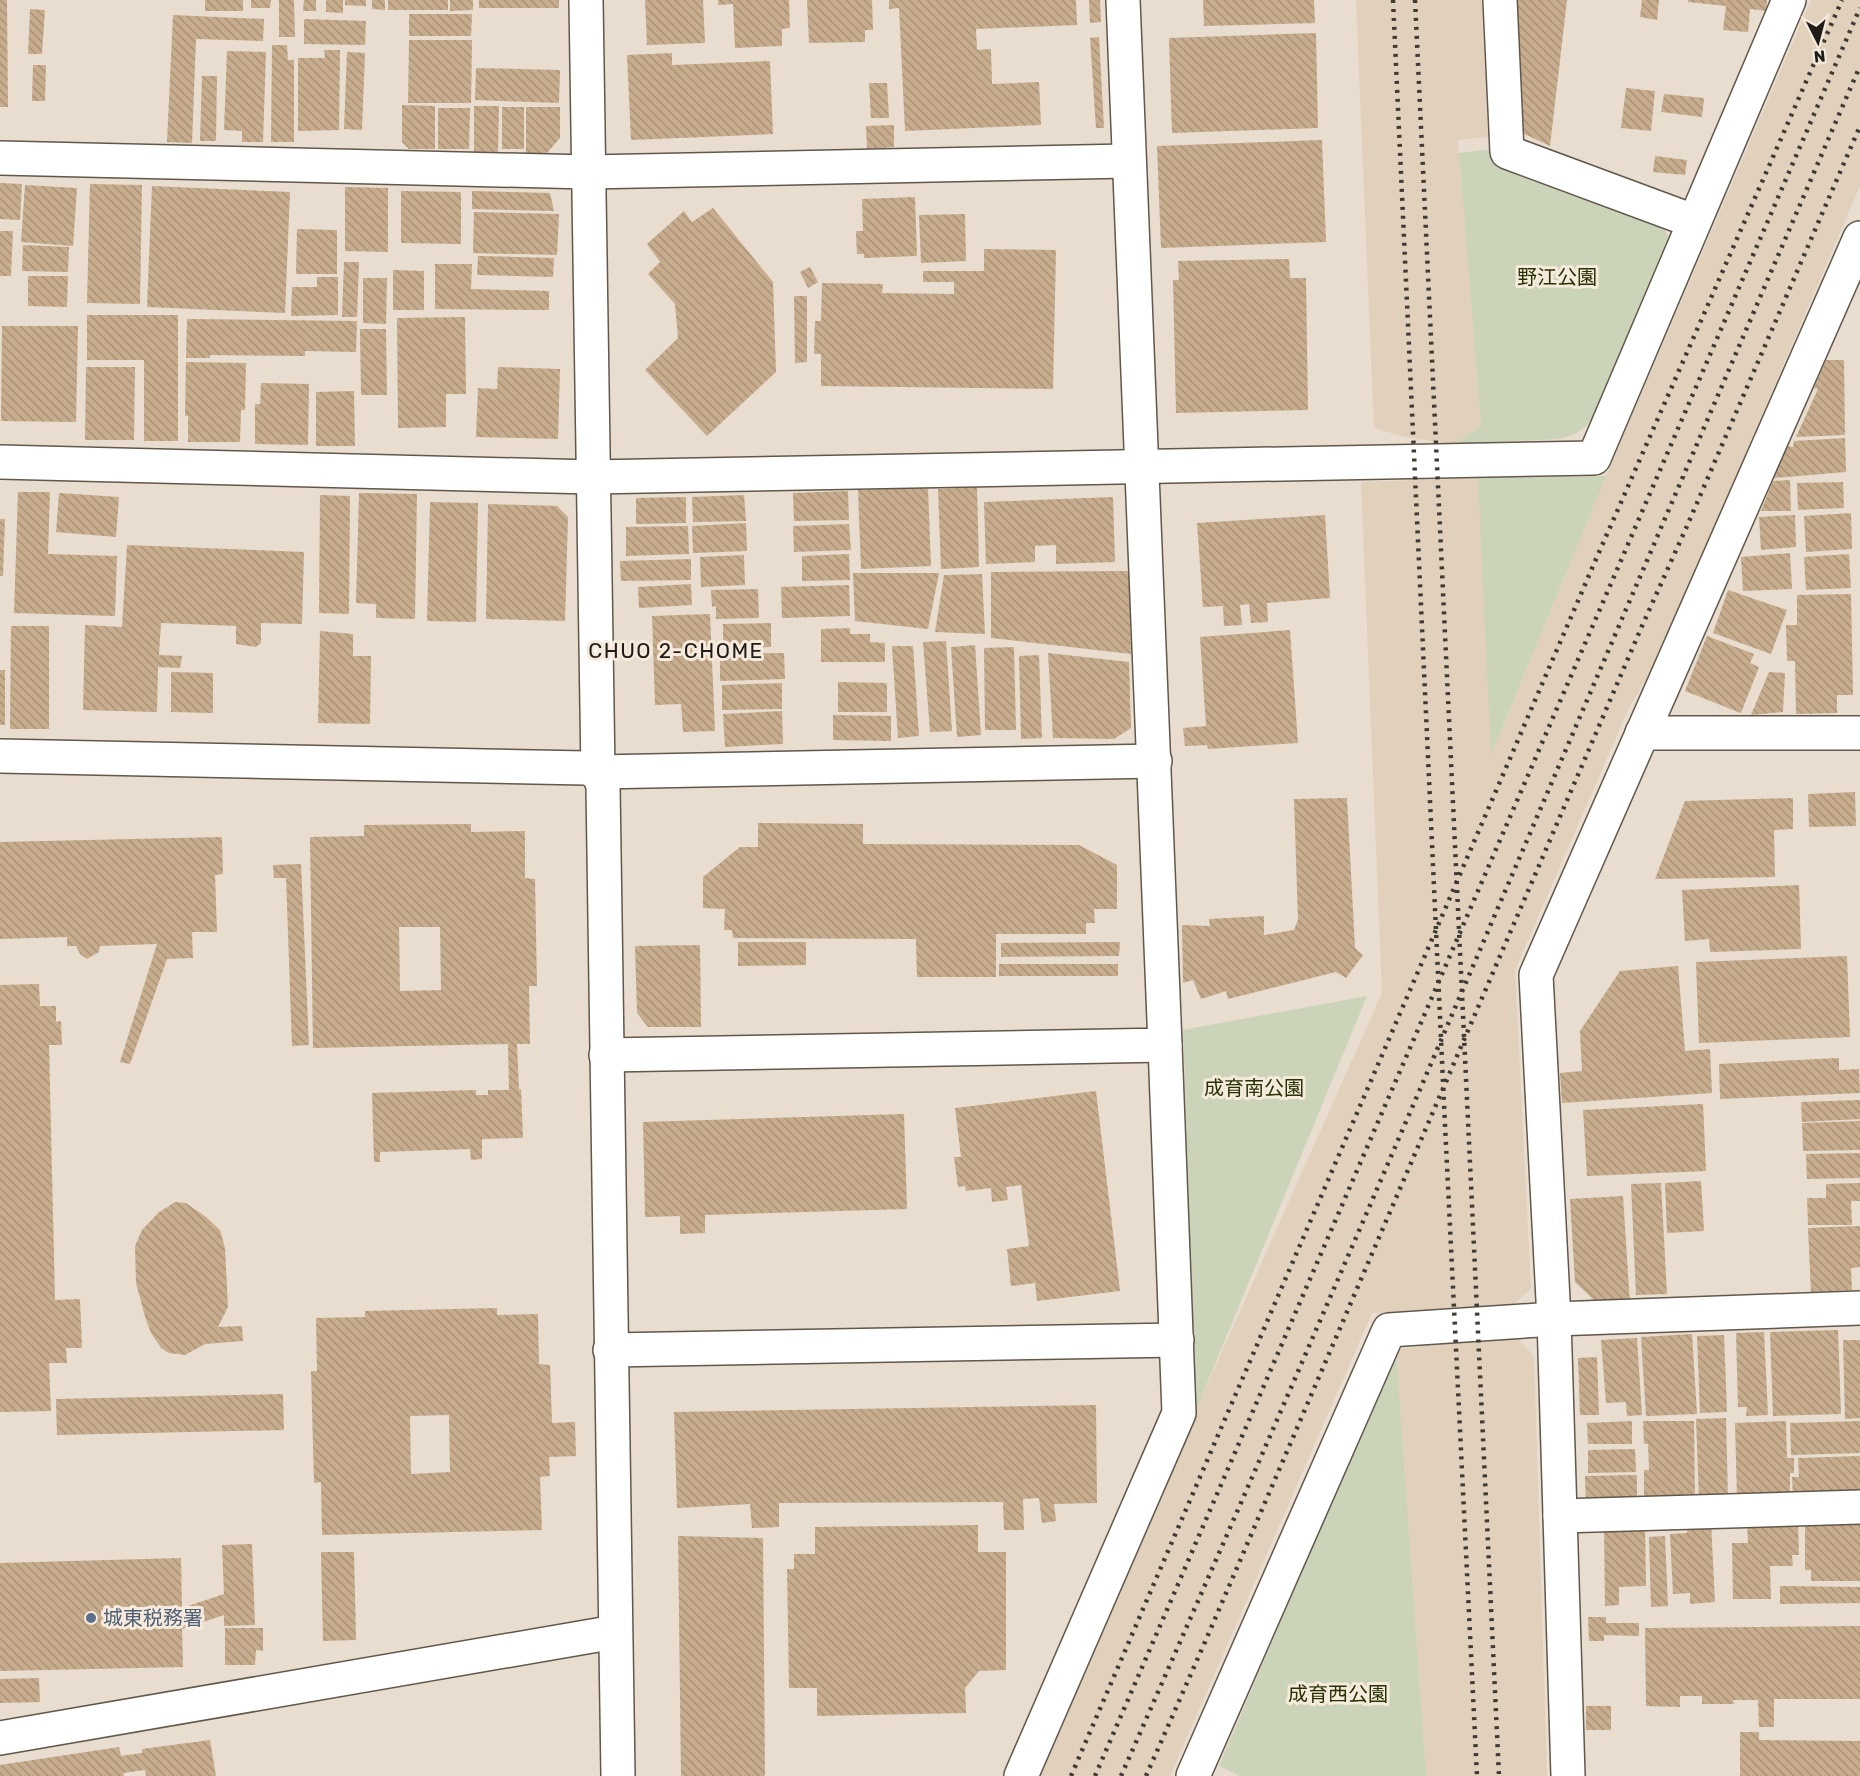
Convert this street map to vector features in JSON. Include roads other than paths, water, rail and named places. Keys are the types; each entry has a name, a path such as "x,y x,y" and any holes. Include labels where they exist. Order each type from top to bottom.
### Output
{"street":[{"path":"586,0 598,772 603,786 618,1776"},
{"path":"1021,1776 1179,1413 1155,761 1140,467 1123,0"},
{"path":"1500,0 1507,152 1693,221"},
{"path":"0,462 592,477 1594,458 1789,0"},
{"path":"0,158 588,172 1128,161"},
{"path":"1568,1776 1554,1319 1536,975 1860,238"},
{"path":"1642,733 1860,733"},
{"path":"0,756 586,768 598,772 1155,761"},
{"path":"606,1055 1165,1045"},
{"path":"1193,1776 1389,1330 1554,1319 1860,1308"},
{"path":"610,1350 1177,1340"},
{"path":"1560,1516 1860,1507"},
{"path":"0,1738 615,1632"}],"railway":[{"path":"1393,0 1477,1776"},
{"path":"1415,0 1499,1776"},
{"path":"1071,1776 1593,566 1842,0"},
{"path":"1095,1776 1860,8"},
{"path":"1121,1776 1400,1136 1860,66"},
{"path":"1146,1776 1860,126"}],"place":[{"name":"城東税務署","path":"91,1618"}],"district":[{"name":"CHUO 2-CHOME","path":"676,651"}],"park label":[{"name":"野江公園","path":"1557,277"},
{"name":"成育南公園","path":"1254,1088"},
{"name":"成育西公園","path":"1338,1694"}]}
